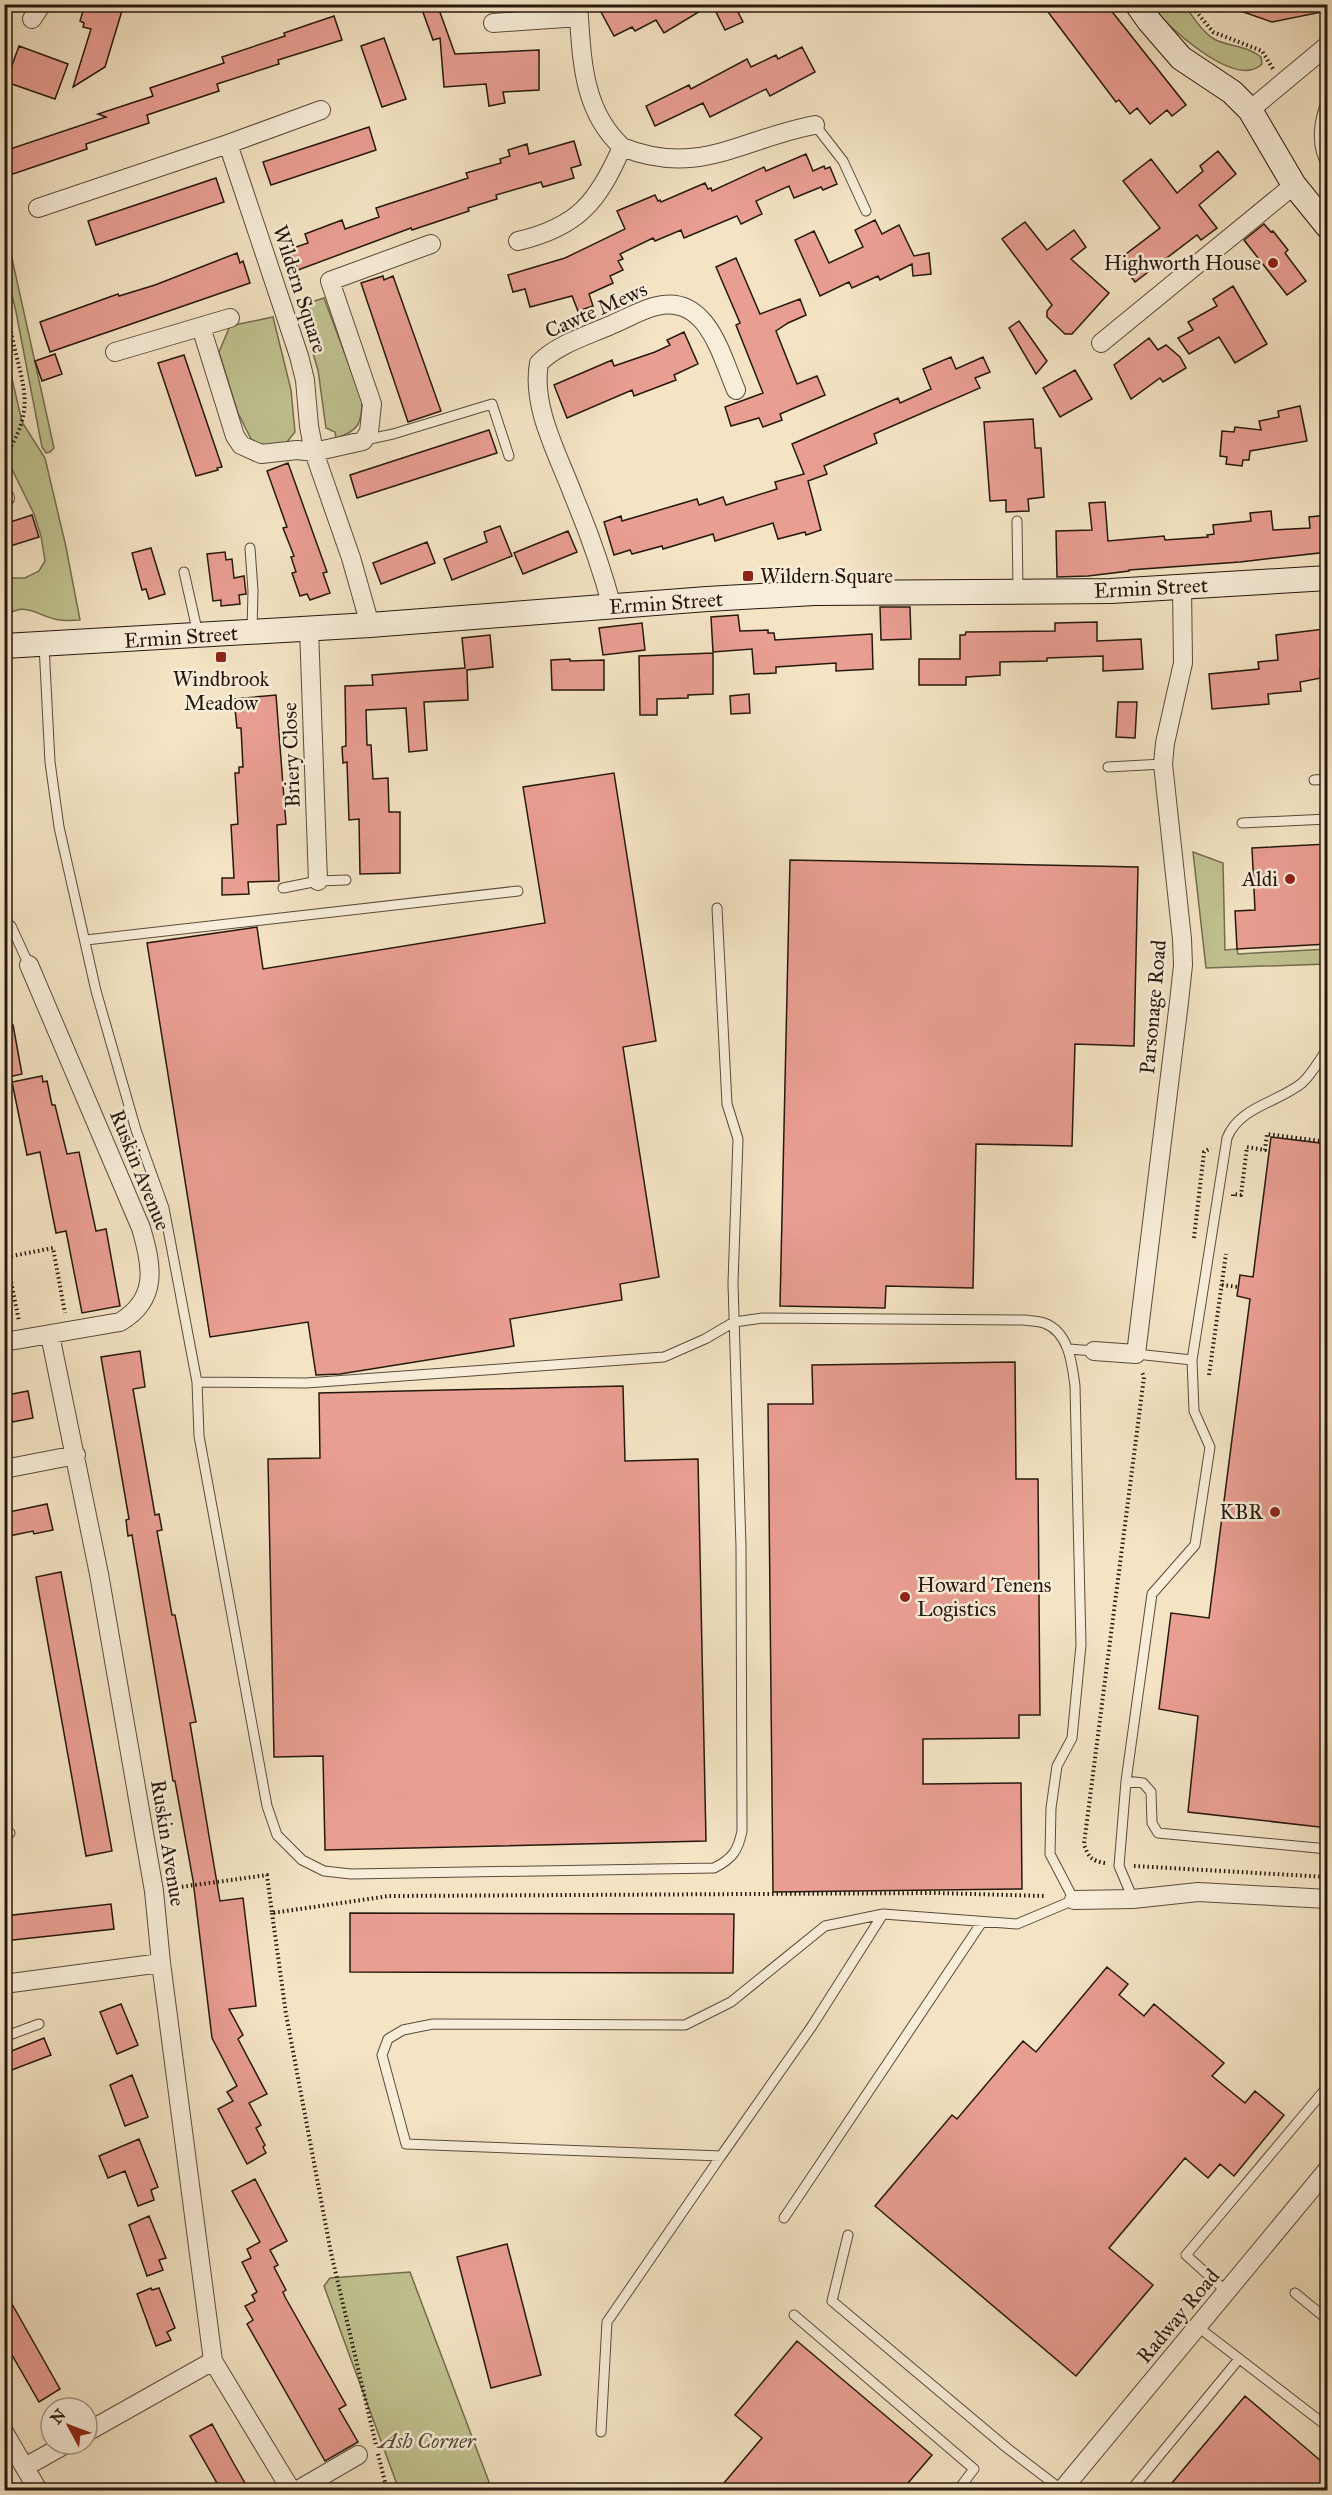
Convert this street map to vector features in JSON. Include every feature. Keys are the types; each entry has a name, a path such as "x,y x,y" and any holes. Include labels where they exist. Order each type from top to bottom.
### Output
{"main road":[{"path":"1137,4 1181,58 1232,92 1250,110 1294,185 1328,227"},
{"name":"Ermin Street","path":"4,646 370,626 814,593 1111,591 1328,578"}],"street":[{"path":"493,23 579,11 587,91 600,121 610,136 622,147 651,155 699,158 739,148 774,134 815,125"},
{"path":"1250,110 1328,45"},
{"path":"38,208 321,110"},
{"name":"Wildern Square","path":"228,144 299,356 305,380 314,452 351,558 370,626"},
{"path":"518,241 542,236 560,228 574,218 601,189 622,147"},
{"path":"1101,343 1294,185"},
{"name":"Wildern Square","path":"363,441 369,432 372,404 330,281 431,244"},
{"name":"Cawte Mews","path":"612,607 602,566 548,429 537,389 538,363 555,349 654,307 674,304 691,309 702,319 710,331 736,390"},
{"path":"115,352 230,318"},
{"path":"201,327 235,436 241,445 261,454 297,450 314,452 363,441"},
{"name":"Parsonage Road","path":"1136,1354 1183,965 1179,906 1163,764 1169,721 1183,663 1182,587"},
{"name":"Briery Close","path":"309,628 318,881"},
{"name":"Ruskin Avenue","path":"13,1341 120,1322 128,1318 145,1296 151,1272 141,1228 29,965"},
{"name":"Ruskin Avenue","path":"50,1335 76,1455 118,1675 154,1891 213,2361 291,2490"},
{"path":"1094,1351 1136,1354"},
{"path":"4,1469 76,1455"},
{"path":"1074,1900 1133,1899 1198,1892 1328,1899"},
{"path":"4,1984 162,1964"},
{"name":"Radway Road","path":"1062,2490 1324,2179"},
{"path":"99,2425 213,2361"},
{"path":"4,2432 38,2490"},
{"path":"298,2490 358,2455"},
{"path":"25,2467 45,2456"}],"lane":[{"path":"1328,98 1323,109 1319,147 1328,165"},
{"path":"815,125 843,161 866,211"},
{"path":"363,441 492,404 509,456"},
{"path":"1017,521 1018,592"},
{"path":"250,549 253,591 252,632"},
{"path":"184,572 198,636"},
{"path":"44,645 50,762 56,805 96,991 136,1130 164,1208 197,1382 199,1436 267,1806 277,1835 292,1851 315,1868 351,1874 714,1868 734,1856 742,1831 741,1547 732,1284 738,1139 727,1104 717,908"},
{"path":"1108,767 1163,764"},
{"path":"1314,780 1328,779"},
{"path":"1242,823 1328,819"},
{"path":"283,888 318,881 346,880"},
{"path":"86,940 518,891"},
{"path":"11,926 29,965"},
{"path":"1133,1899 1119,1866 1126,1781 1152,1594 1195,1545 1210,1447 1194,1411 1192,1360 1224,1156 1230,1131 1245,1116 1304,1081 1328,1048"},
{"path":"197,1382 306,1383 664,1357 705,1339 734,1322 763,1318 1024,1320 1044,1323 1056,1331 1069,1349 1075,1386 1081,1645 1072,1738 1057,1766 1051,1808 1050,1854 1074,1900 1017,1924 883,1914 825,1926 731,2002 685,2025 433,2024 403,2030 388,2039 382,2055 406,2144 721,2156"},
{"path":"1069,1349 1094,1351"},
{"path":"1136,1354 1192,1360"},
{"path":"1126,1781 1143,1784 1151,1792 1152,1823 1158,1833 1328,1849"},
{"path":"601,2432 607,2322 812,2026 883,1914"},
{"path":"784,2218 982,1922"},
{"path":"4,2037 39,2024"},
{"path":"1227,2292 1186,2255 1328,2086"},
{"path":"848,2235 832,2301 1007,2448 1062,2490"},
{"path":"1295,2293 1328,2319"},
{"path":"794,2315 974,2469 958,2490"},
{"path":"1198,2327 1328,2427"},
{"path":"1131,2490 1239,2359"}],"path":[{"path":"1190,4 1215,34 1262,51 1282,82"},
{"path":"4,456 20,430 25,408 22,376 12,335 5,287"},
{"path":"1232,1205 1233,1194 1241,1195 1247,1147 1265,1150 1267,1134 1328,1142"},
{"path":"4,1247 13,1341"},
{"path":"6,1257 53,1248 69,1332"},
{"path":"1193,1390 1208,1383 1226,1251"},
{"path":"1222,1285 1238,1287"},
{"path":"1136,1354 1144,1377 1084,1844 1087,1855 1094,1861 1119,1866 1328,1877"},
{"path":"154,1891 267,1875 286,2014 331,2253 376,2446"},
{"path":"272,1914 389,1896 948,1893 1032,1894 1074,1900"}],"green space":[{"path":"1149,5 1184,5 1211,37 1256,53 1261,57 1262,64 1250,70 1235,69 1219,62 1185,39"},
{"path":"5,227 54,448 46,453 42,447 5,266"},
{"path":"324,298 362,400 358,425 350,432 336,438 335,432 326,428 318,370 299,306"},
{"path":"273,317 291,390 295,432 287,442 264,445 252,441 238,413 219,352 230,326"},
{"path":"4,344 22,422 45,458 80,620 60,620 21,609 5,615 5,578 25,578 39,571 45,561 41,536 34,514 5,455"},
{"path":"1193,852 1223,863 1225,950 1237,949 1238,954 1327,949 1327,964 1206,968"},
{"name":"Ash Corner","path":"410,2272 492,2490 399,2490 324,2286 330,2278"}],"building":[{"path":"85,4 124,4 105,67 73,87 91,29 83,27 84,23 80,21"},
{"path":"420,4 437,4 455,54 539,50 539,90 503,92 505,103 489,106 486,84 444,87 440,38 433,40"},
{"path":"615,4 712,4 664,33 656,20 635,31 632,27 614,36 601,12"},
{"path":"712,4 734,4 743,22 725,30"},
{"path":"1042,4 1106,4 1186,105 1172,116 1167,110 1150,124 1137,108 1130,114 1119,100 1116,102"},
{"path":"1229,4 1321,4 1322,12 1272,22 1229,7"},
{"path":"334,16 342,40 278,60 279,64 217,84 219,91 147,115 149,123 86,144 87,149 4,177 4,151 106,117 98,114 153,96 150,88 224,63 222,57 285,36 284,33"},
{"path":"384,38 406,99 382,107 361,46"},
{"path":"19,46 68,64 55,99 6,82"},
{"path":"802,47 815,72 770,96 766,89 710,117 703,103 655,126 646,106 689,85 691,89 747,59 751,67 776,55 778,59"},
{"path":"369,127 376,150 271,185 263,162"},
{"path":"574,141 581,165 571,168 574,178 543,187 541,182 496,195 497,199 468,208 469,211 412,230 411,228 298,270 290,249 308,243 305,234 342,220 345,229 379,217 376,208 468,178 466,173 501,163 500,159 510,156 508,150 527,144 529,154"},
{"path":"1218,151 1236,174 1199,205 1217,228 1201,240 1197,235 1135,282 1118,260 1160,228 1123,181 1151,159 1177,193 1203,171 1200,166"},
{"path":"806,154 813,171 824,166 825,169 830,167 837,184 823,190 821,187 794,198 789,186 756,201 762,214 741,224 737,216 684,238 681,230 655,241 653,238 620,254 623,259 618,261 623,270 610,276 613,283 589,294 593,306 578,311 572,296 530,307 525,289 513,292 508,275 565,258 625,229 617,211 655,195 661,202 705,183 712,191 764,167 766,171"},
{"path":"216,178 224,202 96,245 88,221"},
{"path":"875,220 882,234 899,225 914,256 929,253 931,274 913,276 912,264 880,280 878,276 852,288 849,282 820,296 795,240 814,231 829,263 863,247 855,230"},
{"path":"1025,222 1047,250 1074,230 1086,247 1071,259 1109,293 1072,334 1065,334 1047,317 1047,311 1052,305 1002,239"},
{"name":"Highworth House","path":"1264,224 1271,232 1273,231 1288,250 1285,253 1306,281 1287,295 1244,240"},
{"path":"237,253 240,263 243,261 250,283 50,352 40,322 118,294 119,296 155,285"},
{"path":"736,258 760,314 800,299 806,315 776,331 797,384 817,376 825,395 780,414 782,420 763,427 759,418 731,426 725,407 763,393 736,325 740,323 716,267"},
{"path":"383,276 384,280 393,276 441,411 408,422 361,283"},
{"path":"1233,286 1267,344 1235,363 1219,337 1189,354 1178,338 1193,330 1188,322 1217,306 1213,299"},
{"path":"1019,321 1047,361 1036,374 1009,328"},
{"path":"684,332 698,364 674,375 676,380 634,396 632,390 567,418 554,385 612,360 614,366 655,352 670,345 667,340"},
{"path":"1149,338 1158,350 1166,345 1180,357 1186,368 1163,382 1160,378 1131,399 1114,365"},
{"path":"55,354 62,374 42,381 35,361"},
{"path":"184,355 222,467 196,476 158,363"},
{"path":"951,357 956,369 983,357 990,372 975,378 980,388 874,434 877,443 824,466 827,474 808,481 821,530 806,535 805,532 778,539 773,523 715,541 713,534 663,549 662,546 632,554 630,550 614,555 604,522 621,516 622,521 697,499 699,505 723,497 726,505 777,489 775,482 804,474 792,444 898,398 900,403 931,389 923,369"},
{"path":"1075,370 1092,399 1060,417 1043,388"},
{"path":"1300,406 1307,441 1250,451 1249,460 1243,460 1242,466 1226,464 1227,457 1220,456 1222,431 1234,432 1235,427 1261,430 1259,421 1279,417 1278,411"},
{"path":"1033,419 1035,448 1041,448 1044,497 1028,499 1029,511 1006,512 1006,500 990,501 984,422"},
{"path":"489,430 497,453 357,498 350,475"},
{"path":"288,463 327,572 323,573 330,593 310,600 307,594 300,596 292,573 296,572 291,557 294,556 283,528 287,527 267,471"},
{"path":"1105,502 1108,541 1164,536 1165,540 1208,537 1207,535 1214,534 1213,525 1251,521 1250,513 1271,511 1273,530 1310,528 1309,517 1328,515 1328,552 1240,562 1057,577 1056,531 1092,530 1089,503"},
{"path":"32,515 39,537 4,548 4,524"},
{"path":"500,526 512,556 452,580 444,559 487,542 484,532"},
{"path":"568,531 577,552 523,574 514,553"},
{"path":"427,542 435,563 381,584 373,563"},
{"path":"151,548 165,594 149,599 146,589 142,590 132,553"},
{"path":"225,552 226,560 232,559 234,578 244,576 246,594 239,595 240,604 221,606 221,600 213,601 207,554"},
{"path":"880,607 910,607 911,639 881,640"},
{"path":"738,615 740,631 768,630 768,633 774,633 775,640 872,634 873,669 836,671 836,663 776,667 776,673 754,674 752,649 713,652 711,617"},
{"path":"1097,622 1097,641 1141,639 1143,669 1103,671 1103,656 1047,658 1047,661 1000,662 1000,675 966,677 966,685 919,685 919,659 960,659 960,635 965,635 966,632 1055,631 1055,623"},
{"path":"642,623 645,650 603,655 599,628"},
{"path":"1324,629 1328,669 1320,670 1321,678 1300,682 1301,691 1268,694 1269,704 1212,709 1209,674 1259,669 1258,662 1278,660 1276,635"},
{"path":"490,635 493,667 467,670 468,700 424,702 427,750 409,752 406,708 366,710 367,745 371,745 373,779 388,778 389,812 400,812 400,873 360,874 359,819 349,820 347,762 343,763 342,747 346,746 345,686 373,685 372,675 465,668 462,638"},
{"path":"713,653 713,694 657,699 657,715 640,715 639,656"},
{"path":"570,659 570,661 604,660 604,690 552,690 551,660"},
{"path":"749,694 750,713 731,714 730,696"},
{"path":"276,695 286,824 277,825 279,881 248,882 249,894 222,895 222,878 234,878 231,825 238,824 235,773 239,773 239,767 243,767 241,728 237,728 234,699"},
{"path":"1118,702 1137,702 1135,738 1116,737"},
{"path":"614,773 656,1041 623,1047 659,1277 620,1284 622,1300 510,1319 514,1346 340,1374 316,1375 308,1322 210,1337 147,943 257,927 263,969 545,923 523,787"},
{"name":"Aldi","path":"1328,844 1328,944 1237,949 1235,911 1255,910 1252,848"},
{"path":"790,860 1138,867 1134,1046 1075,1044 1072,1146 976,1144 973,1288 886,1286 885,1308 780,1306"},
{"path":"13,1025 22,1074 4,1078 4,1026"},
{"path":"42,1076 43,1082 47,1081 52,1105 55,1105 67,1154 79,1152 96,1231 106,1229 120,1306 82,1313 66,1231 56,1233 40,1152 27,1155 12,1082"},
{"name":"KBR","path":"1271,1137 1328,1144 1328,1828 1188,1812 1198,1716 1159,1709 1171,1613 1209,1618 1250,1299 1237,1296 1240,1275 1253,1277"},
{"path":"140,1351 145,1387 133,1389 155,1515 159,1514 162,1530 157,1531 172,1615 175,1615 196,1722 190,1723 220,1901 243,1898 256,2006 229,2009 243,2035 238,2039 267,2094 249,2103 261,2125 256,2128 265,2145 263,2147 266,2153 247,2164 218,2109 233,2101 227,2092 237,2086 212,2038 193,1880 175,1781 173,1781 132,1535 128,1536 126,1520 129,1519 101,1357"},
{"name":"Howard Tenens Logistics","path":"1015,1362 1016,1479 1038,1479 1040,1715 1019,1715 1019,1738 923,1739 923,1784 1021,1783 1022,1889 773,1892 768,1404 813,1404 812,1365"},
{"path":"623,1386 625,1461 698,1459 706,1841 325,1850 323,1756 274,1757 268,1459 320,1458 319,1393"},
{"path":"28,1391 33,1418 12,1422 12,1419 4,1420 4,1399 8,1398 7,1395"},
{"path":"47,1504 53,1530 34,1534 33,1531 4,1537 4,1513"},
{"path":"61,1572 112,1851 86,1856 36,1577"},
{"path":"111,1904 114,1929 4,1941 4,1916"},
{"path":"350,1913 734,1914 733,1973 350,1972"},
{"path":"1107,1967 1128,1984 1119,1995 1144,2016 1154,2004 1224,2063 1212,2076 1245,2103 1255,2091 1284,2115 1234,2176 1220,2164 1208,2178 1185,2158 1109,2248 1153,2285 1076,2376 875,2206 952,2115 957,2119 1023,2041 1036,2052"},
{"path":"121,2004 138,2045 117,2054 100,2012"},
{"path":"44,2038 51,2055 4,2073 4,2054"},
{"path":"132,2075 148,2117 125,2126 110,2085"},
{"path":"139,2139 158,2187 151,2190 154,2200 138,2206 125,2171 108,2178 99,2156"},
{"path":"255,2179 287,2241 270,2250 278,2265 274,2267 286,2290 283,2292 346,2405 339,2409 358,2442 325,2461 247,2324 253,2320 245,2306 255,2301 252,2295 257,2292 242,2262 251,2258 247,2249 260,2242 232,2191"},
{"path":"149,2216 166,2258 159,2260 163,2270 147,2276 129,2225"},
{"path":"507,2244 541,2375 491,2388 457,2257"},
{"path":"151,2288 152,2290 159,2288 175,2328 167,2332 171,2340 156,2346 137,2294"},
{"path":"4,2290 60,2389 49,2396 39,2396 39,2402 4,2341"},
{"path":"797,2341 932,2455 902,2490 718,2490 762,2438 735,2415"},
{"path":"1245,2396 1328,2467 1328,2490 1166,2490"},
{"path":"212,2424 249,2490 221,2490 190,2436"}],"place":[{"name":"Highworth House","path":"1273,263"},
{"name":"Wildern Square","path":"748,576"},
{"name":"Windbrook Meadow","path":"221,657"},
{"name":"Aldi","path":"1290,879"},
{"name":"KBR","path":"1275,1512"},
{"name":"Howard Tenens Logistics","path":"905,1597"}]}
